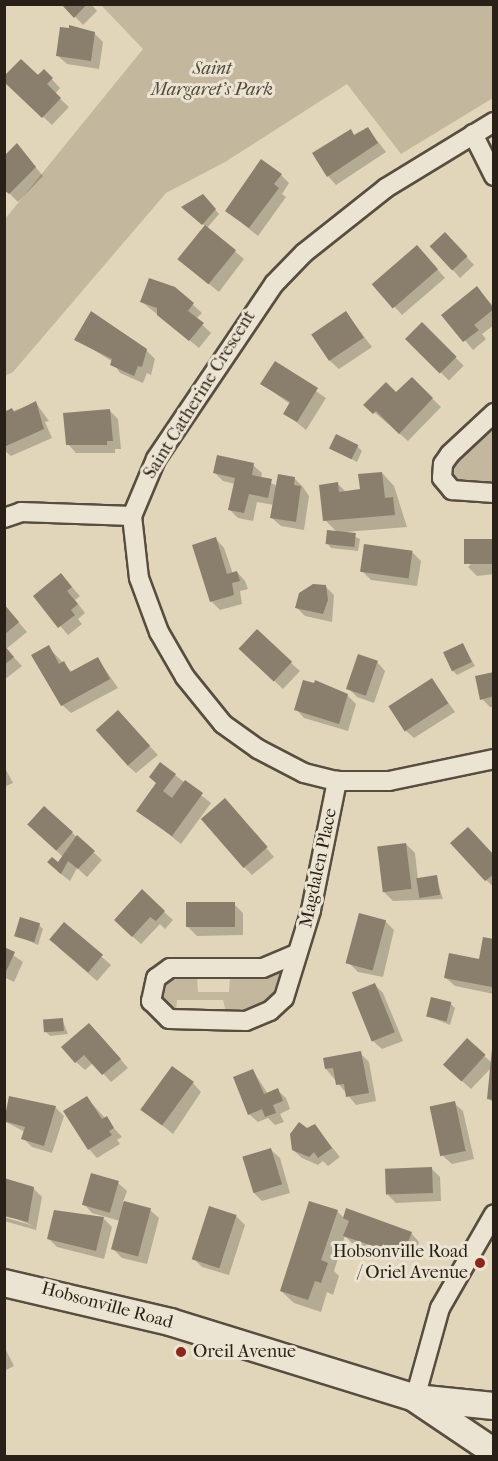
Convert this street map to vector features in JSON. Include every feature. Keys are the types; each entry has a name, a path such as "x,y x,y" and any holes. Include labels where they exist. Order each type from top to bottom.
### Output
{"main road":[{"name":"Hobsonville Road","path":"4,1282 170,1322 414,1398 494,1406"},
{"name":"Hobsonville Road","path":"414,1398 494,1452"}],"street":[{"name":"Saint Catherine Crescent","path":"494,122 386,189 304,253 274,284 156,459 132,516 139,578 159,632 185,677 223,724 258,749 304,773 337,781 389,781 494,759"},
{"path":"473,134 494,176"},
{"path":"494,413 442,464 442,478 452,490 494,493"},
{"path":"4,518 21,513 132,516"},
{"name":"Magdalen Place","path":"296,954 263,968 170,968 156,978 151,987 151,1002 169,1019 246,1021 270,1011 284,998 294,974 296,954 311,910 337,781"},
{"path":"414,1398 440,1308 494,1214"}],"green space":[{"name":"Saint Margaret's Park","path":"101,5 493,5 493,98 401,154 347,84 225,162 166,193 13,372 5,376 5,219 143,49"},
{"path":"493,421 493,486 460,484 453,471 456,461"},
{"path":"271,972 285,976 280,992 262,1008 227,1016 223,1000 177,1000 176,1011 163,1007 159,1000 164,980 174,976 197,976 198,992 229,992 230,976"}],"building":[{"path":"61,4 87,4 74,18"},
{"path":"69,25 95,32 91,61 56,56 60,27 69,28"},
{"path":"21,59 38,75 44,69 53,78 47,84 61,98 42,118 4,82 4,76"},
{"path":"368,127 378,143 327,177 312,153 351,129 354,135"},
{"path":"17,143 36,167 9,194 4,190 4,156"},
{"path":"261,159 282,174 274,184 279,188 249,228 225,211"},
{"path":"203,194 216,209 202,225 181,207"},
{"path":"205,225 236,250 208,284 177,259"},
{"path":"445,232 468,256 452,270 430,246"},
{"path":"417,245 438,269 393,309 372,284"},
{"path":"149,278 175,287 194,303 188,311 204,323 189,341 157,315 157,308 140,302"},
{"path":"477,286 494,309 474,325 479,330 463,342 441,315"},
{"path":"91,311 147,349 142,367 138,366 134,376 110,365 112,359 74,340"},
{"path":"346,311 364,338 329,361 311,334"},
{"path":"422,322 457,357 440,374 405,339"},
{"path":"275,361 318,388 297,422 283,414 290,402 260,384"},
{"path":"412,377 433,398 399,434 376,411 373,414 363,405 386,382 396,392"},
{"path":"36,401 44,429 4,447 4,412 12,408 14,412"},
{"path":"110,409 113,441 107,441 107,445 66,445 63,413"},
{"path":"336,434 358,445 351,459 329,448"},
{"path":"217,455 254,463 252,475 272,479 268,498 249,494 244,513 228,510 235,478 213,473"},
{"path":"382,472 385,498 393,497 395,515 323,521 319,485 338,482 339,492 360,489 358,474"},
{"path":"278,474 295,477 294,485 301,486 296,522 270,518"},
{"path":"327,530 356,533 354,547 326,544"},
{"path":"216,537 227,574 237,571 240,581 232,583 234,595 210,602 192,545"},
{"path":"464,539 494,539 494,564 464,564"},
{"path":"364,544 413,551 409,579 360,572"},
{"path":"61,573 72,587 67,591 78,604 71,610 75,615 58,628 33,596"},
{"path":"313,584 326,585 328,600 323,614 295,608 299,593"},
{"path":"4,604 19,622 4,635"},
{"path":"257,629 292,662 274,681 239,649"},
{"path":"463,643 472,662 452,671 443,652"},
{"path":"4,645 14,657 4,665"},
{"path":"49,645 59,664 64,661 70,672 98,657 110,679 61,706 31,655"},
{"path":"358,654 378,661 366,696 346,689"},
{"path":"494,672 494,696 480,700 475,676"},
{"path":"432,678 448,703 405,731 388,706"},
{"path":"303,680 314,683 315,680 348,694 339,724 294,710"},
{"path":"118,710 150,746 128,766 96,730"},
{"path":"160,762 176,774 163,791 172,798 185,780 203,793 172,836 136,811 156,783 149,777"},
{"path":"225,798 268,847 243,868 201,819"},
{"path":"44,806 73,832 56,851 27,825"},
{"path":"468,827 494,855 494,874 485,881 450,843"},
{"path":"77,835 95,851 78,869 68,861 61,874 47,862 52,857 58,862"},
{"path":"406,843 412,889 383,892 377,847"},
{"path":"437,875 440,895 419,898 416,878"},
{"path":"142,889 165,911 156,921 150,917 132,937 114,920"},
{"path":"186,902 235,902 235,927 186,927"},
{"path":"359,913 386,920 373,970 346,963"},
{"path":"20,917 40,923 34,942 14,936"},
{"path":"64,922 103,955 88,972 49,940"},
{"path":"483,937 494,939 492,987 444,978 449,953 479,959"},
{"path":"4,947 15,952 4,976"},
{"path":"375,983 395,1032 372,1042 352,992"},
{"path":"431,997 451,1002 447,1021 426,1016"},
{"path":"63,1018 64,1031 44,1032 43,1019"},
{"path":"89,1023 121,1059 102,1075 84,1055 75,1063 61,1047"},
{"path":"467,1038 486,1055 461,1081 443,1065"},
{"path":"492,1049 494,1050 494,1100 487,1099"},
{"path":"361,1051 369,1093 346,1097 344,1084 336,1085 333,1068 325,1069 323,1058"},
{"path":"172,1066 194,1082 162,1126 140,1110"},
{"path":"253,1069 264,1094 278,1088 283,1101 273,1105 276,1113 265,1117 262,1109 248,1115 233,1077"},
{"path":"9,1096 56,1106 44,1146 21,1139 25,1127 4,1121"},
{"path":"87,1096 102,1119 107,1116 114,1128 109,1131 112,1135 88,1150 63,1111"},
{"path":"455,1101 466,1151 440,1156 430,1106"},
{"path":"299,1122 307,1128 315,1124 332,1148 318,1158 314,1152 309,1157 292,1150 290,1134"},
{"path":"271,1148 282,1184 253,1193 242,1157"},
{"path":"432,1167 433,1193 386,1195 385,1169"},
{"path":"91,1173 119,1181 110,1213 82,1205"},
{"path":"4,1178 34,1187 28,1222 4,1216"},
{"path":"124,1201 151,1208 138,1257 111,1249"},
{"path":"309,1201 338,1210 321,1260 328,1263 321,1283 315,1281 308,1300 280,1291"},
{"path":"209,1206 237,1215 219,1268 192,1259"},
{"path":"346,1208 412,1232 405,1250 393,1246 391,1252 343,1236 349,1221 343,1218"},
{"path":"54,1210 104,1217 96,1251 47,1239"}],"place":[{"name":"Hobsonville Road / Oriel Avenue","path":"480,1263"},
{"name":"Oreil Avenue","path":"181,1352"}]}
